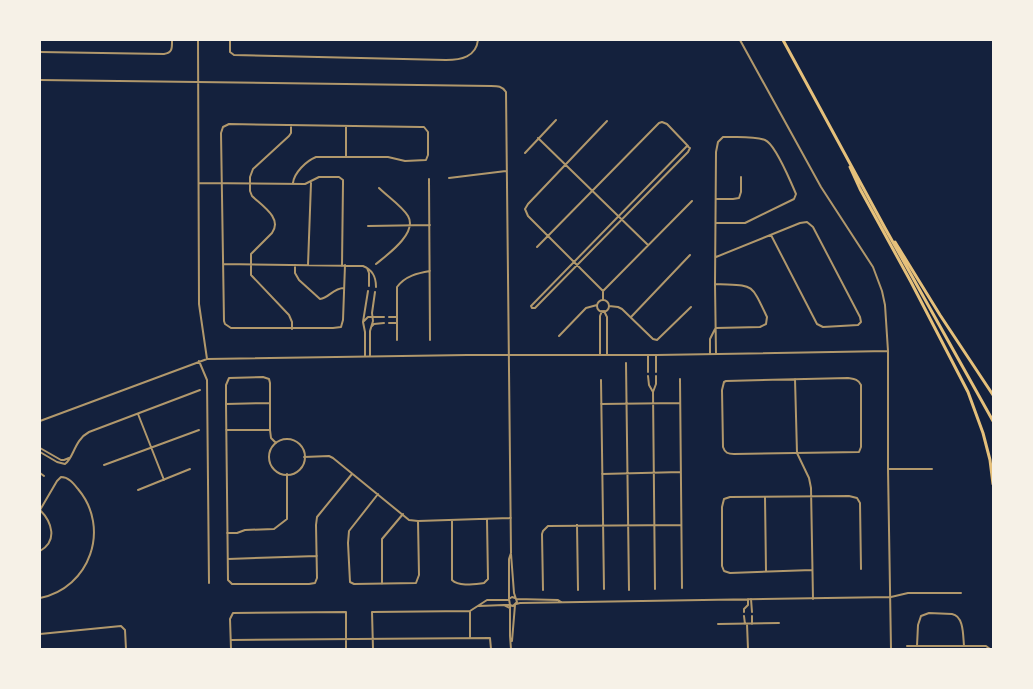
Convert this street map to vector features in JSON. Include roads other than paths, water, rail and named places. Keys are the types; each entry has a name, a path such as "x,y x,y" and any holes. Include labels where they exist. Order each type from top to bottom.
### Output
{"highway":[{"path":"783,40 993,422"},
{"path":"848,159 860,189 968,392 983,433 990,460 993,484"},
{"path":"885,228 993,395"}],"street":[{"path":"40,52 164,54 169,53 171,50 172,40"},
{"path":"198,40 199,304 207,359"},
{"path":"230,40 230,52 234,55 458,60 468,57 475,50 478,40"},
{"path":"740,40 821,188 876,272 885,305 888,351 888,470 892,649"},
{"path":"40,80 491,86 501,87 506,92 511,553 516,599 511,649"},
{"path":"525,153 556,120"},
{"path":"603,291 528,216 525,209 528,204 607,121"},
{"path":"537,247 661,122 667,124 689,146"},
{"path":"199,182 222,182 250,183 293,184 305,184 323,176 339,177 343,180 343,320 341,327 338,328 231,328 225,324 224,321 222,182 221,133 223,127 229,124 424,127 428,132 428,155 426,160 419,162 405,161 388,157 313,158 296,174 293,184"},
{"path":"291,125 291,132 289,136 251,172 250,194 274,217 276,223 274,230 251,254 250,264 251,275 289,316 292,322 292,329"},
{"path":"346,126 346,157"},
{"path":"716,354 715,284 717,147 720,139 723,137 758,138 770,143 794,187 796,194 794,199 750,221 741,223 717,223"},
{"path":"538,138 648,245"},
{"path":"689,146 689,151 637,205 535,308 532,308 531,306 573,261 619,216 685,147 689,146"},
{"path":"675,157 679,161"},
{"path":"448,178 506,171"},
{"path":"717,199 739,198 741,192 741,177"},
{"path":"429,179 430,340"},
{"path":"654,179 658,183"},
{"path":"308,265 311,182"},
{"path":"376,264 405,237 410,226 409,219 405,213 379,188"},
{"path":"633,201 637,205"},
{"path":"603,300 603,291 692,201"},
{"path":"716,257 803,222 807,222 812,225 860,317 861,322 858,326 823,327 817,324 771,235"},
{"path":"368,226 430,225"},
{"path":"606,228 610,232"},
{"path":"586,249 590,252"},
{"path":"631,317 690,256"},
{"path":"223,264 366,267 373,272 376,278 376,287"},
{"path":"296,265 295,273 298,280 320,299 324,298 336,289 344,288"},
{"path":"366,267 369,273 369,286"},
{"path":"397,340 396,289 398,285 415,274 430,270"},
{"path":"560,276 564,279"},
{"path":"715,284 743,285 751,288 756,294 768,321 760,327 715,328"},
{"path":"365,356 365,332 363,322 368,291"},
{"path":"370,356 370,331 372,327 372,308 375,292"},
{"path":"540,297 543,300"},
{"path":"559,336 586,308 597,305 599,301 603,300"},
{"path":"603,300 607,302 608,306"},
{"path":"597,305 598,310 603,311 607,317 607,354"},
{"path":"600,354 600,316 608,306"},
{"path":"608,306 618,307 631,317 653,339 657,340 691,307"},
{"path":"363,322 365,319 372,317 384,317"},
{"path":"389,317 396,317"},
{"path":"372,327 374,324 384,323"},
{"path":"389,323 396,323"},
{"path":"710,354 710,339 715,328"},
{"path":"40,421 207,359 365,356 656,355 888,351"},
{"path":"648,355 648,372"},
{"path":"656,355 656,372"},
{"path":"199,361 207,380 210,583"},
{"path":"626,363 629,590"},
{"path":"648,376 649,385 653,392"},
{"path":"655,589 653,392 656,384 656,376"},
{"path":"276,443 271,438 270,430 269,379 229,378 226,385 227,533 228,580 232,584 315,583 317,578 317,517 352,474"},
{"path":"680,379 682,588"},
{"path":"795,379 797,453 811,488 812,598"},
{"path":"795,379 853,379 859,382 861,390 860,450 854,453 797,453 726,453 723,447 722,390 724,382 734,380 795,379"},
{"path":"601,380 604,589"},
{"path":"40,452 61,464 67,462 84,435 200,390"},
{"path":"226,404 270,403"},
{"path":"601,404 680,403"},
{"path":"138,414 164,480"},
{"path":"104,465 199,430"},
{"path":"226,430 270,430"},
{"path":"285,439 295,441 302,448 304,457 303,464 299,470 294,473 287,474 277,471 270,463 270,452 276,443 285,439"},
{"path":"40,448 61,460 68,459 71,455"},
{"path":"304,457 329,456 333,458 409,520 487,520 511,518"},
{"path":"138,490 190,469"},
{"path":"888,470 932,469"},
{"path":"602,474 681,472"},
{"path":"40,473 44,476"},
{"path":"227,533 237,533 245,530 274,529 287,519 287,474"},
{"path":"40,551 48,544 52,530 50,522 40,510 57,481 61,477 65,477 81,492 92,512 95,529 92,549 84,568 71,584 53,594 40,598"},
{"path":"378,494 349,531 350,582 354,584 382,584 414,583 418,581 418,521"},
{"path":"812,570 730,573 724,571 722,566 722,504 724,499 730,497 811,496 849,496 857,498 860,504 861,569"},
{"path":"765,497 766,571"},
{"path":"382,584 382,539 402,514"},
{"path":"452,520 452,580 458,584 475,584 484,583 488,579 487,520"},
{"path":"577,525 578,590"},
{"path":"543,590 543,531 548,526 681,525"},
{"path":"511,553 509,558 511,644"},
{"path":"228,559 316,556"},
{"path":"478,606 520,603 890,598 908,593 961,593"},
{"path":"373,649 372,612 470,611 487,600 509,600 512,597 516,599 558,600 562,603"},
{"path":"744,612 744,609 748,605 748,599"},
{"path":"752,599 752,612"},
{"path":"504,605 510,609"},
{"path":"470,611 470,638"},
{"path":"231,649 231,616 233,613 346,612 346,649"},
{"path":"917,646 919,618 921,616 930,614 952,614 958,616 960,621 963,632 964,646"},
{"path":"744,616 748,649"},
{"path":"752,616 752,624"},
{"path":"718,624 779,623"},
{"path":"40,634 120,626 124,627 125,630 126,649"},
{"path":"231,640 490,638 491,649"},
{"path":"906,646 936,648 986,646 990,649"}]}
